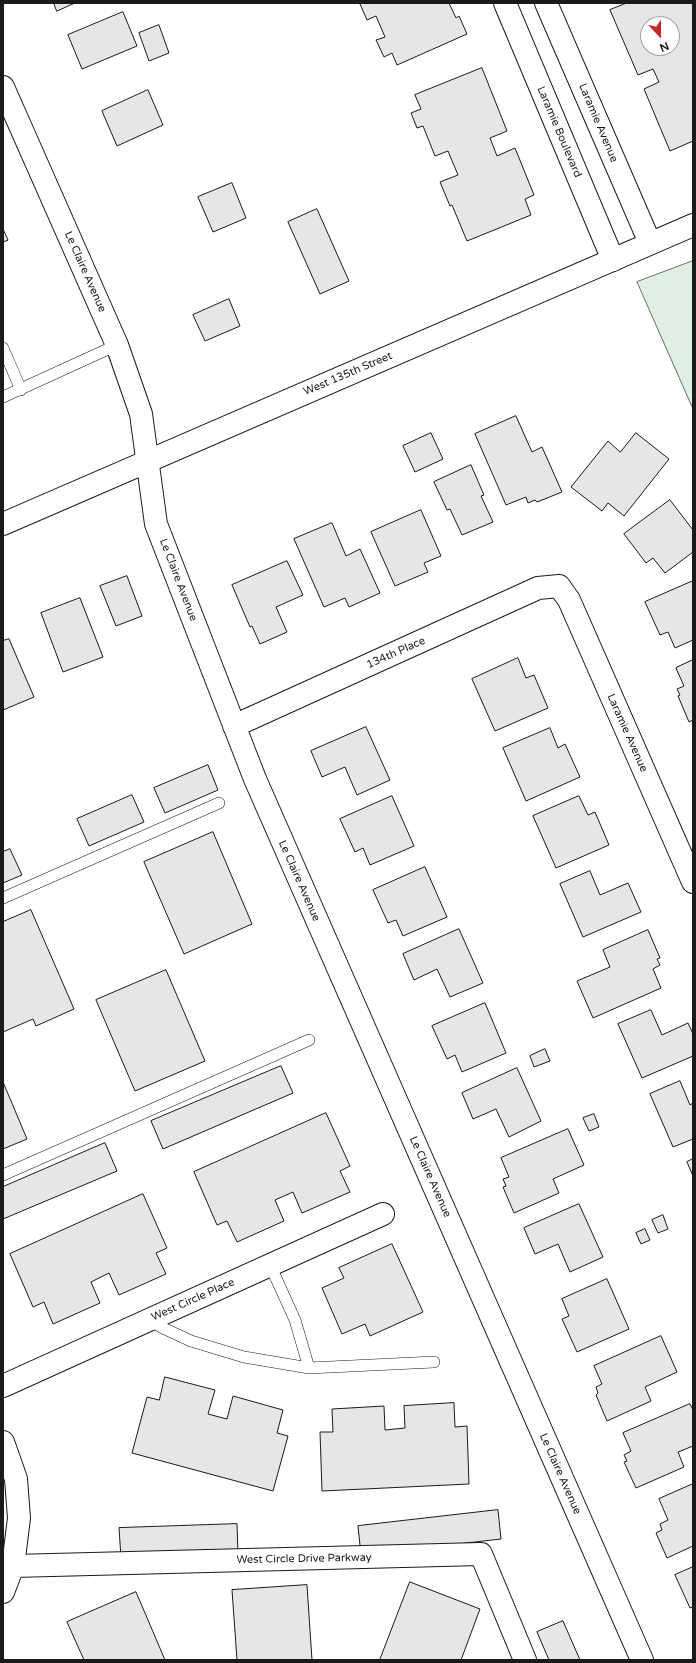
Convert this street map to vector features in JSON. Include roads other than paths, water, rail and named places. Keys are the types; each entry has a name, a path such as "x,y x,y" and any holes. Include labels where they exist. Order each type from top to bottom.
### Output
{"street":[{"name":"Laramie Boulevard","path":"505,3 612,260"},
{"name":"Laramie Avenue","path":"546,3 650,244"},
{"name":"Le Claire Avenue","path":"3,87 117,345 141,414 156,524 261,794 642,1660"},
{"name":"West 135th Street","path":"3,524 693,225"},
{"name":"Laramie Avenue","path":"559,586 569,600 693,882"},
{"name":"134th Place","path":"234,726 538,588 559,586"},
{"name":"West Circle Place","path":"3,1386 382,1214"},
{"path":"3,1442 16,1478 19,1518 13,1566 3,1592"},
{"name":"West Circle Drive Parkway","path":"13,1566 481,1554 525,1660"}],"lane":[{"path":"3,397 117,345"},
{"path":"3,348 21,390"},
{"path":"3,898 219,804"},
{"path":"3,1175 309,1040"},
{"path":"270,1265 295,1320 309,1368"},
{"path":"148,1320 191,1341 244,1357 309,1368 434,1362"}]}
